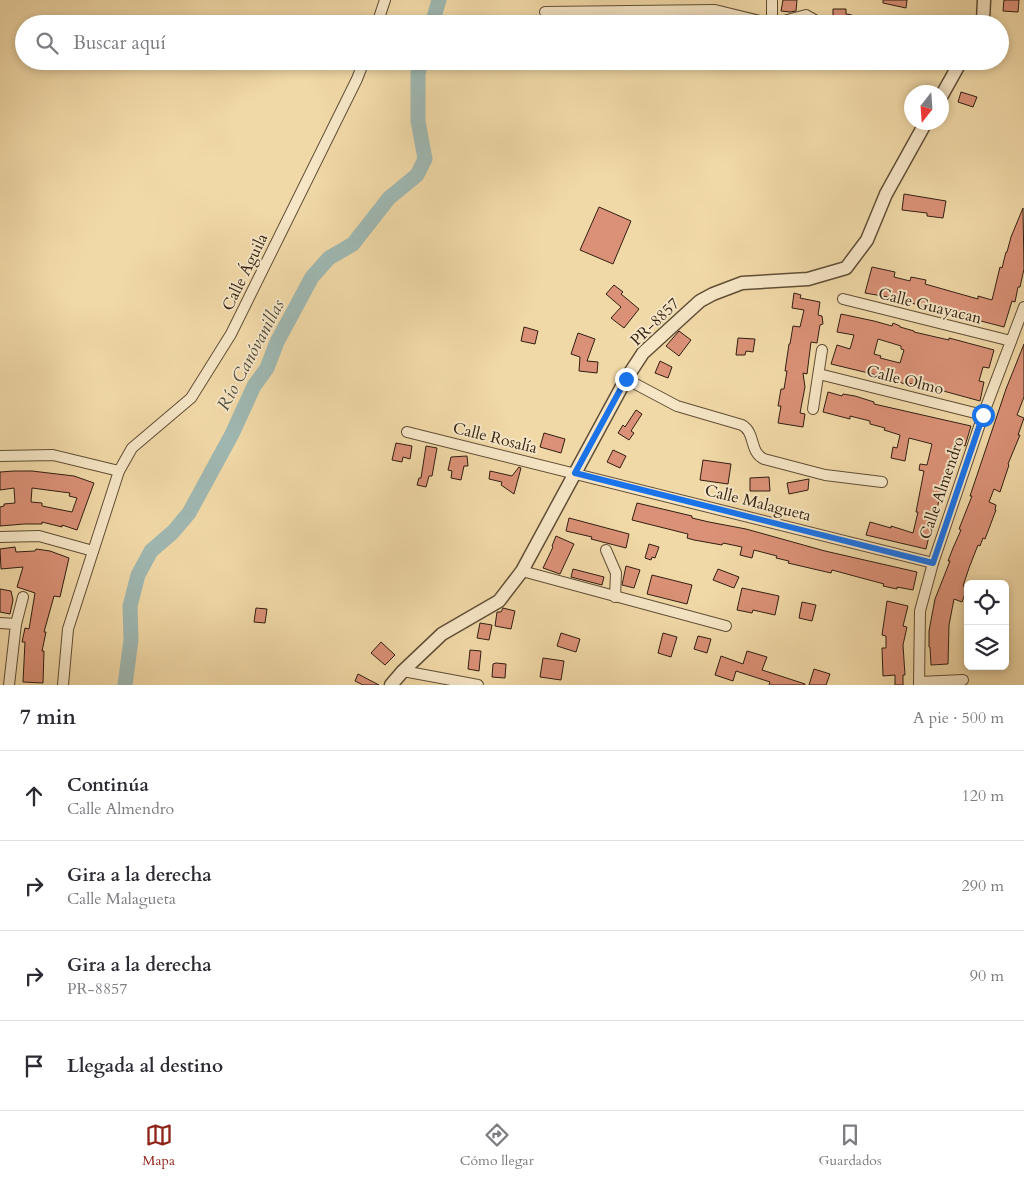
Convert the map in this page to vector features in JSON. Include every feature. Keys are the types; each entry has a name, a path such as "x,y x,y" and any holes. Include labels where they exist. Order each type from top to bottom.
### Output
{"street":[{"path":"380,15 385,0"},
{"path":"772,0 772,15"},
{"path":"983,15 984,0"},
{"path":"545,12 715,10 735,15"},
{"name":"Calle Águila","path":"63,685 68,628 119,472 132,448 191,398 231,334 360,70"},
{"path":"947,85 955,70"},
{"name":"PR-8857","path":"391,685 442,634 499,601 522,571 626,379 643,354 700,301 742,283 808,279 846,268 867,240 886,194 922,130"},
{"name":"Calle Guayacan","path":"843,299 1011,341"},
{"name":"Calle Almendro","path":"919,683 920,610 933,563 983,415 1024,308"},
{"path":"813,409 822,350"},
{"name":"Calle Olmo","path":"819,374 983,415"},
{"path":"626,379 677,406 742,425 749,432 758,457 825,475 882,482"},
{"name":"Calle Rosalía","path":"407,432 575,473"},
{"path":"0,456 53,455 119,472"},
{"name":"Calle Malagueta","path":"575,473 933,563"},
{"path":"0,537 38,536 93,551"},
{"path":"606,550 616,573 615,597"},
{"path":"522,571 726,626"},
{"path":"9,685 16,624 22,597"},
{"path":"0,623 16,624"},
{"path":"403,671 478,685"},
{"path":"919,683 963,680"}],"building":[{"path":"783,0 797,0 796,11 781,11"},
{"path":"883,0 907,0 906,8 883,3"},
{"path":"1004,0 1019,0 1018,12 1003,11"},
{"path":"833,9 846,9 846,14 852,15 833,15"},
{"path":"961,92 977,97 973,107 958,102"},
{"path":"904,194 946,201 943,218 927,216 927,213 902,210"},
{"path":"599,207 631,221 613,264 580,250"},
{"path":"1023,208 1024,269 1015,302 1012,301 1004,327 888,297 865,293 872,267 895,272 894,277 910,281 911,277 926,280 925,284 978,299 978,296 992,300 1000,267 1002,268 1011,237"},
{"path":"614,285 623,292 621,294 639,309 624,328 611,318 621,307 606,294"},
{"path":"794,293 801,295 800,298 820,302 818,315 822,316 823,324 820,325 817,343 811,342 807,374 803,373 805,387 800,413 805,414 803,427 778,423 781,406 778,406 781,389 784,389 787,371 785,371 793,326 800,327 804,310 792,308"},
{"path":"841,314 892,326 893,323 914,332 949,340 949,338 994,350 989,368 983,367 979,381 984,382 980,401 925,386 925,388 909,383 908,385 881,376 831,364 837,345 850,349 854,335 837,332","holes":["878,339 901,346 901,349 904,350 900,363 880,358 881,356 874,354"]},
{"path":"524,327 538,331 535,344 521,341"},
{"path":"679,331 691,340 679,356 666,346"},
{"path":"578,333 595,339 587,361 598,362 597,373 579,371 580,357 571,354"},
{"path":"738,338 755,339 753,352 746,351 745,355 736,355"},
{"path":"1024,344 1024,397 1017,415 1024,418 1018,435 1020,435 1008,464 1000,492 994,489 989,502 996,505 996,510 985,539 983,538 980,546 978,545 964,580 962,602 954,599 949,625 948,664 931,665 929,631 935,599 961,530 959,529 972,496 970,496 1006,389"},
{"path":"660,361 672,367 668,378 655,373"},
{"path":"828,392 842,396 843,394 855,396 874,402 874,404 971,426 965,446 959,444 949,484 946,484 942,501 939,500 932,533 930,532 926,549 866,535 870,522 913,533 924,471 919,470 920,464 927,465 932,444 909,438 905,461 891,458 893,447 897,448 900,435 870,424 870,421 850,416 850,419 823,412"},
{"path":"636,410 642,414 631,431 634,433 629,440 618,433 623,425 625,427"},
{"path":"544,433 565,439 561,453 540,447"},
{"path":"396,443 412,446 410,459 403,457 402,462 392,460"},
{"path":"426,446 437,448 432,476 429,476 426,487 417,485 419,478 421,478"},
{"path":"613,450 626,456 620,468 607,462"},
{"path":"467,456 468,466 464,466 461,480 451,478 452,471 448,470 451,457"},
{"path":"703,460 731,464 728,484 700,480"},
{"path":"519,467 521,468 514,494 501,485 502,482 489,479 490,471 512,476"},
{"path":"32,471 74,476 94,483 77,530 62,525 62,527 42,522 42,524 0,526 0,507 4,506 4,504 15,503 14,488 0,490 0,472","holes":["32,488 70,493 69,496 77,498 72,512 42,506 42,503 31,502"]},
{"path":"769,477 770,491 750,491 750,478"},
{"path":"809,479 808,490 789,494 787,483"},
{"path":"637,503 692,516 692,518 746,529 825,551 917,572 913,590 883,586 884,584 832,570 831,573 788,563 789,561 776,558 777,556 754,550 752,558 740,555 742,547 694,540 687,538 688,534 632,520"},
{"path":"569,518 629,534 626,548 566,531"},
{"path":"556,536 574,544 560,574 543,568"},
{"path":"649,544 659,547 655,558 652,557 651,560 645,558"},
{"path":"15,547 16,552 35,551 36,549 50,551 69,558 60,597 54,596 44,632 46,632 42,651 44,651 43,683 23,682 25,642 22,642 25,628 29,629 35,593 17,587 23,567 1,569 0,549"},
{"path":"626,566 640,570 634,588 622,585"},
{"path":"573,569 604,577 602,585 571,577"},
{"path":"718,569 739,577 734,588 713,580"},
{"path":"652,575 692,585 687,604 647,594"},
{"path":"742,588 779,596 775,615 753,610 752,613 737,610"},
{"path":"0,589 11,591 13,600 10,614 0,612"},
{"path":"887,601 908,606 903,626 907,627 903,645 905,675 903,675 903,685 895,685 895,675 883,676 882,648 886,648 886,636 882,635"},
{"path":"802,602 816,605 812,621 799,618"},
{"path":"256,608 267,609 265,623 254,622"},
{"path":"503,608 515,611 511,629 495,626 497,612 501,612"},
{"path":"480,623 492,625 489,640 477,638"},
{"path":"561,633 580,639 576,652 557,646"},
{"path":"663,633 677,637 671,657 658,653"},
{"path":"698,636 711,639 707,653 694,649"},
{"path":"381,642 395,655 385,665 371,653"},
{"path":"470,650 481,651 479,671 468,669"},
{"path":"747,651 767,657 762,670 805,685 769,685 770,682 736,671 733,681 715,675 721,656 743,664"},
{"path":"543,658 564,661 561,680 540,677"},
{"path":"493,664 506,664 505,678 492,677"},
{"path":"814,669 830,674 826,685 809,685"},
{"path":"358,674 379,685 363,685 355,681"}],"waterway":[{"name":"Río Canóvanillas","path":"435,15 439,0"},
{"name":"Río Canóvanillas","path":"125,685 131,640 130,606 138,575 151,551 173,532 189,513 232,434 254,386 267,368 277,342 312,277 329,258 353,244 389,198 417,175 425,159 418,121 419,70"}],"route":[{"path":"626,379 575,473 933,563 983,415"}]}
